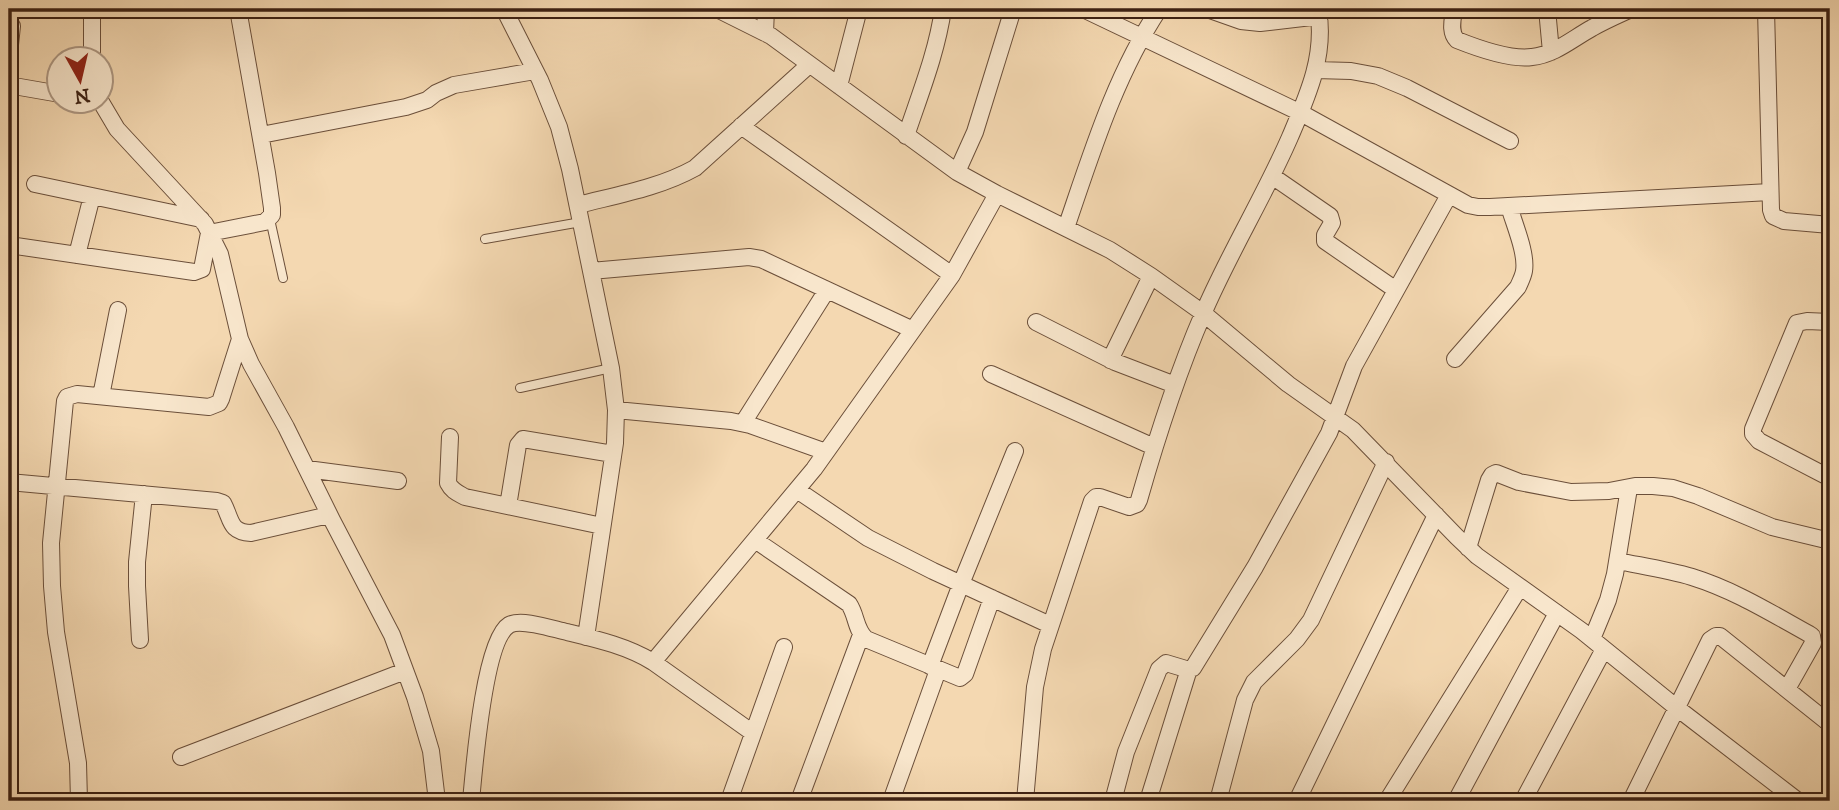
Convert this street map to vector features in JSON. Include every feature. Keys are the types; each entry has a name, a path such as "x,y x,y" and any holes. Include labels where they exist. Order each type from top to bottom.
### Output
{"street":[{"path":"92,9 92,46"},
{"path":"35,184 205,226 265,222 270,219 272,208 261,135 238,9"},
{"path":"503,9 535,71 559,127 578,205 611,368 616,410 613,454 586,637"},
{"path":"717,9 765,33 957,172 1110,250 1151,275 1203,313 1288,384 1353,430 1468,548 1598,644 1798,801"},
{"path":"765,33 766,9"},
{"path":"839,86 859,9"},
{"path":"906,136 928,72 943,9"},
{"path":"957,172 969,150 1013,9"},
{"path":"1083,9 1301,113 1468,205 1509,206 1770,192"},
{"path":"1066,228 1113,95 1141,36 1159,9"},
{"path":"1025,801 1035,687 1050,625 1092,501 1100,497 1129,507 1137,504 1175,385 1203,313 1272,176 1301,113 1316,70 1320,42 1319,13 1260,23 1241,21 1207,9"},
{"path":"1454,9 1452,30 1457,40 1512,57 1531,58 1551,52 1631,9"},
{"path":"1547,9 1551,52"},
{"path":"1766,9 1770,192 1773,216 1779,220 1830,225"},
{"path":"9,54 12,26"},
{"path":"578,205 662,184 695,168 809,65"},
{"path":"1316,70 1350,71 1378,76 1510,141"},
{"path":"261,135 407,107 427,100 454,85 535,71"},
{"path":"9,82 14,86 46,91"},
{"path":"109,116 117,129 205,226 220,254 240,339 251,364 392,635 431,751 437,801"},
{"path":"741,126 952,275"},
{"path":"1272,176 1330,216 1332,223 1324,238 1327,243 1396,290"},
{"path":"653,662 827,452 952,275 997,194"},
{"path":"1147,801 1189,670 1197,664 1255,567 1323,444 1336,417 1354,366 1449,195"},
{"path":"77,255 92,196"},
{"path":"1455,359 1518,287 1524,274 1522,253 1509,206"},
{"path":"9,245 199,271 203,265 205,226"},
{"path":"591,271 749,257 761,259 913,330"},
{"path":"1110,360 1151,275"},
{"path":"743,423 827,290"},
{"path":"101,396 118,310"},
{"path":"1036,322 1110,360 1175,385"},
{"path":"1830,322 1797,323 1753,434 1759,441 1830,478"},
{"path":"79,801 78,763 56,632 52,586 51,543 65,401 71,394 209,407 215,405 221,399 240,339"},
{"path":"991,374 1154,447"},
{"path":"616,410 743,423 827,452"},
{"path":"450,437 447,476 451,489 466,496 603,526"},
{"path":"508,506 518,445 523,439 613,454"},
{"path":"891,801 961,584 1015,450"},
{"path":"1218,801 1245,700 1254,682 1297,639 1311,620 1386,462"},
{"path":"307,469 398,481"},
{"path":"1468,548 1489,480 1496,473 1519,482 1571,492 1653,486 1673,488 1772,527 1830,541"},
{"path":"9,482 217,501 223,503 232,526 244,533 329,515"},
{"path":"1522,801 1598,644 1618,561 1629,488"},
{"path":"797,490 868,538 1050,625"},
{"path":"140,640 137,562 144,494"},
{"path":"1297,801 1436,515"},
{"path":"755,540 849,604 854,611 857,629 873,643 960,678 963,677 992,598"},
{"path":"1618,561 1691,577 1722,588 1812,636 1813,643 1787,689"},
{"path":"1387,801 1520,587"},
{"path":"1456,801 1557,613"},
{"path":"471,801 477,741 495,647 501,632 511,624 522,622 586,637 641,654 753,733"},
{"path":"799,801 862,635"},
{"path":"1631,801 1710,640 1716,636 1720,636 1830,724"},
{"path":"729,801 784,647"},
{"path":"1113,801 1126,752 1159,669 1162,664 1169,663 1189,670"},
{"path":"181,757 405,671"}],"lane":[{"path":"270,219 283,278"},
{"path":"485,239 581,222"},
{"path":"520,388 611,368"}]}
